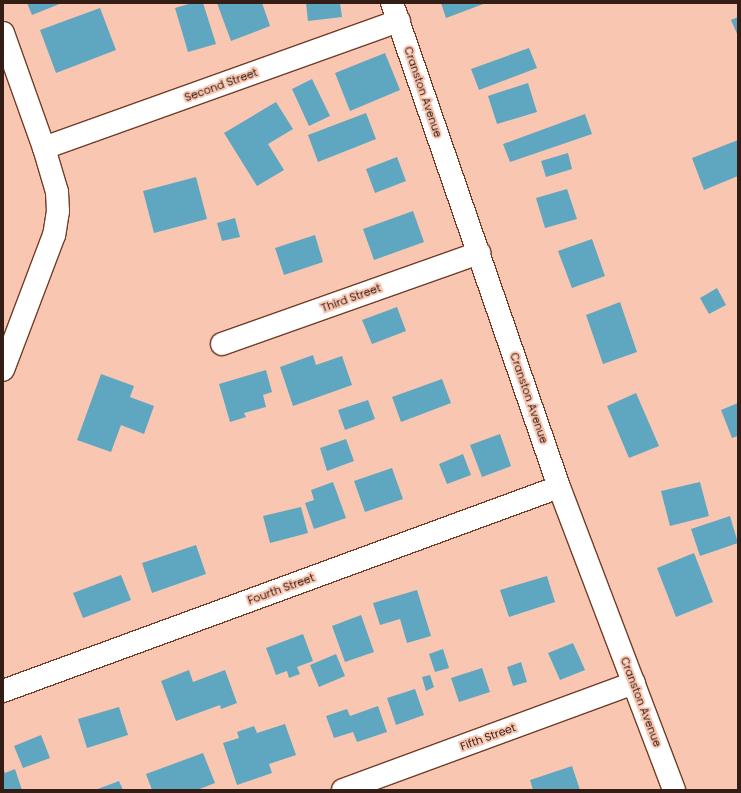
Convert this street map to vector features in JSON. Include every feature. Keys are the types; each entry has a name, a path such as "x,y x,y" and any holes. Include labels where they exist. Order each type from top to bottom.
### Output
{"street":[{"name":"Second Street","path":"44,148 395,12"},
{"name":"Cranston Avenue","path":"395,12 559,487 674,790"},
{"path":"3,33 44,148 57,192 54,235 3,370"},
{"name":"Third Street","path":"222,344 479,253"},
{"name":"Fourth Street","path":"3,691 559,487"},
{"name":"Fifth Street","path":"343,790 634,683"}],"building":[{"path":"27,3 62,3 32,15"},
{"path":"192,3 203,3 216,44 188,52 175,8"},
{"path":"217,3 262,3 270,26 231,41"},
{"path":"306,3 340,3 342,17 308,21"},
{"path":"441,3 486,3 446,18"},
{"path":"100,8 116,50 56,73 40,30"},
{"path":"738,17 738,36 731,20"},
{"path":"529,48 537,68 479,90 471,69"},
{"path":"385,53 400,90 350,111 335,73"},
{"path":"312,79 330,116 309,126 292,89"},
{"path":"528,83 537,112 497,124 488,96"},
{"path":"276,102 293,129 268,144 284,170 257,186 224,133"},
{"path":"366,113 376,139 318,162 308,135"},
{"path":"585,114 592,134 510,162 503,144"},
{"path":"738,140 738,176 704,190 692,158"},
{"path":"568,153 572,169 546,177 541,161"},
{"path":"397,157 406,181 375,193 366,169"},
{"path":"196,177 207,219 154,233 143,191"},
{"path":"567,189 577,219 545,228 536,198"},
{"path":"413,211 424,242 374,260 363,229"},
{"path":"235,218 240,237 222,241 217,223"},
{"path":"315,235 323,262 284,275 275,248"},
{"path":"592,239 605,276 572,288 558,251"},
{"path":"717,288 726,305 709,314 700,298"},
{"path":"620,302 637,352 603,364 586,315"},
{"path":"397,307 406,331 372,344 362,320"},
{"path":"313,355 316,365 342,356 352,385 293,406 280,367"},
{"path":"266,370 272,392 263,395 266,407 244,413 246,417 230,422 219,384"},
{"path":"101,374 134,386 130,397 154,406 144,434 121,425 111,452 77,440"},
{"path":"442,379 451,403 401,422 392,397"},
{"path":"636,393 659,446 629,458 607,406"},
{"path":"368,400 375,419 345,430 338,410"},
{"path":"738,403 738,436 732,438 721,410"},
{"path":"500,434 511,466 482,477 470,445"},
{"path":"346,439 354,461 327,471 320,448"},
{"path":"463,454 471,475 447,484 439,464"},
{"path":"392,468 403,499 365,512 354,481"},
{"path":"333,482 346,518 314,529 305,503 314,500 311,490"},
{"path":"700,482 709,516 670,526 661,491"},
{"path":"301,507 308,533 270,543 263,516"},
{"path":"730,516 738,543 700,556 691,529"},
{"path":"196,545 206,574 152,593 142,563"},
{"path":"694,553 713,602 676,617 657,568"},
{"path":"121,575 131,600 83,618 73,593"},
{"path":"547,576 555,602 509,617 500,590"},
{"path":"417,590 431,636 407,643 400,619 380,625 373,603"},
{"path":"361,615 374,652 345,662 332,626"},
{"path":"303,634 313,661 297,667 300,674 289,678 287,671 276,675 266,648"},
{"path":"573,643 585,670 560,680 548,653"},
{"path":"443,649 449,668 435,672 429,654"},
{"path":"336,654 345,676 319,687 310,665"},
{"path":"521,662 527,682 513,686 507,667"},
{"path":"482,668 490,692 459,702 451,678"},
{"path":"189,670 193,682 225,670 237,703 221,709 220,705 176,721 161,681"},
{"path":"430,675 434,687 426,691 422,677"},
{"path":"415,689 424,715 396,725 387,698"},
{"path":"378,706 387,732 357,742 353,732 334,738 326,716 347,709 350,716"},
{"path":"119,707 128,735 87,748 78,719"},
{"path":"285,724 296,755 269,764 272,773 237,785 223,743 239,738 237,732 254,726 257,733"},
{"path":"41,735 50,758 23,768 14,746"},
{"path":"203,753 215,783 197,790 152,790 146,774"},
{"path":"572,766 580,790 533,790 530,780"},
{"path":"3,768 5,773 15,769 22,790 3,790"},
{"path":"119,781 123,790 95,790"}]}
